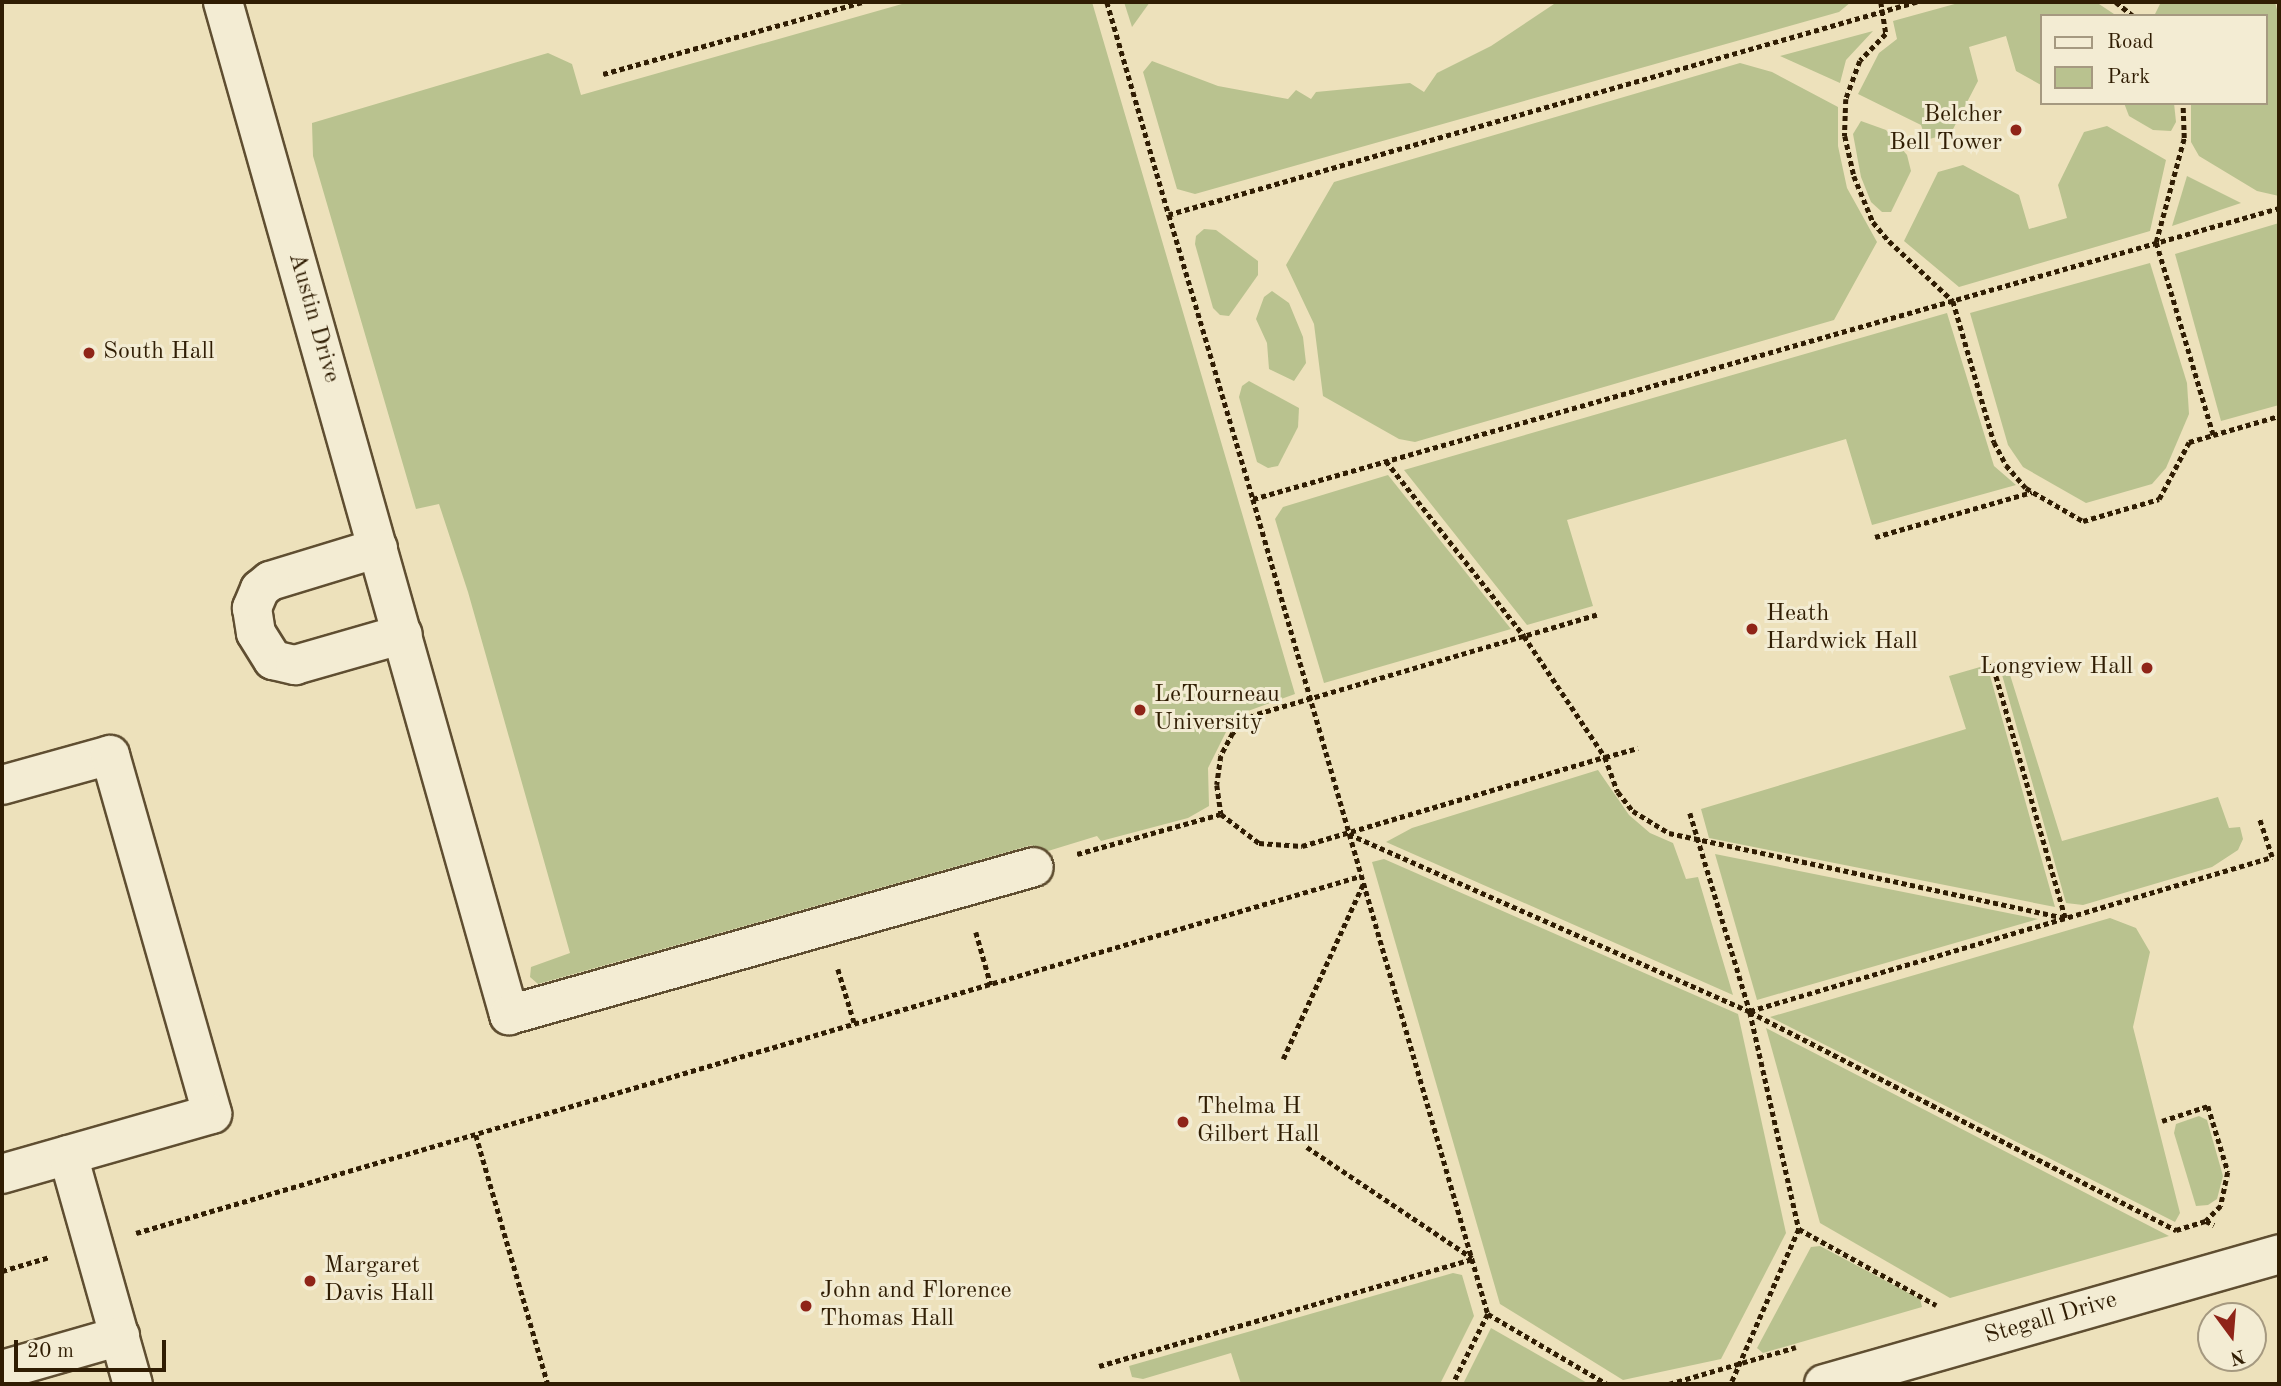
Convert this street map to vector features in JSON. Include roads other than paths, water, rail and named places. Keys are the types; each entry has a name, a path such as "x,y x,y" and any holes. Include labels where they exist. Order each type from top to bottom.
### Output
{"street":[{"name":"Austin Drive","path":"223,2 509,1015 1034,867"},
{"path":"379,548 270,581 255,597 256,633 273,660 295,664 403,634"},
{"path":"2,785 110,755 212,1114 2,1174"},
{"path":"68,1155 134,1384"},
{"name":"Stegall Drive","path":"1824,1384 2279,1254"},
{"path":"2,1370 120,1336"}],"place":[{"name":"Belcher Bell Tower","path":"2016,130"},
{"name":"South Hall","path":"89,353"},
{"name":"Heath Hardwick Hall","path":"1752,629"},
{"name":"Longview Hall","path":"2147,668"},
{"name":"LeTourneau University","path":"1140,710"},
{"name":"Thelma H Gilbert Hall","path":"1183,1122"},
{"name":"Margaret Davis Hall","path":"310,1281"},
{"name":"John and Florence Thomas Hall","path":"806,1306"}]}
